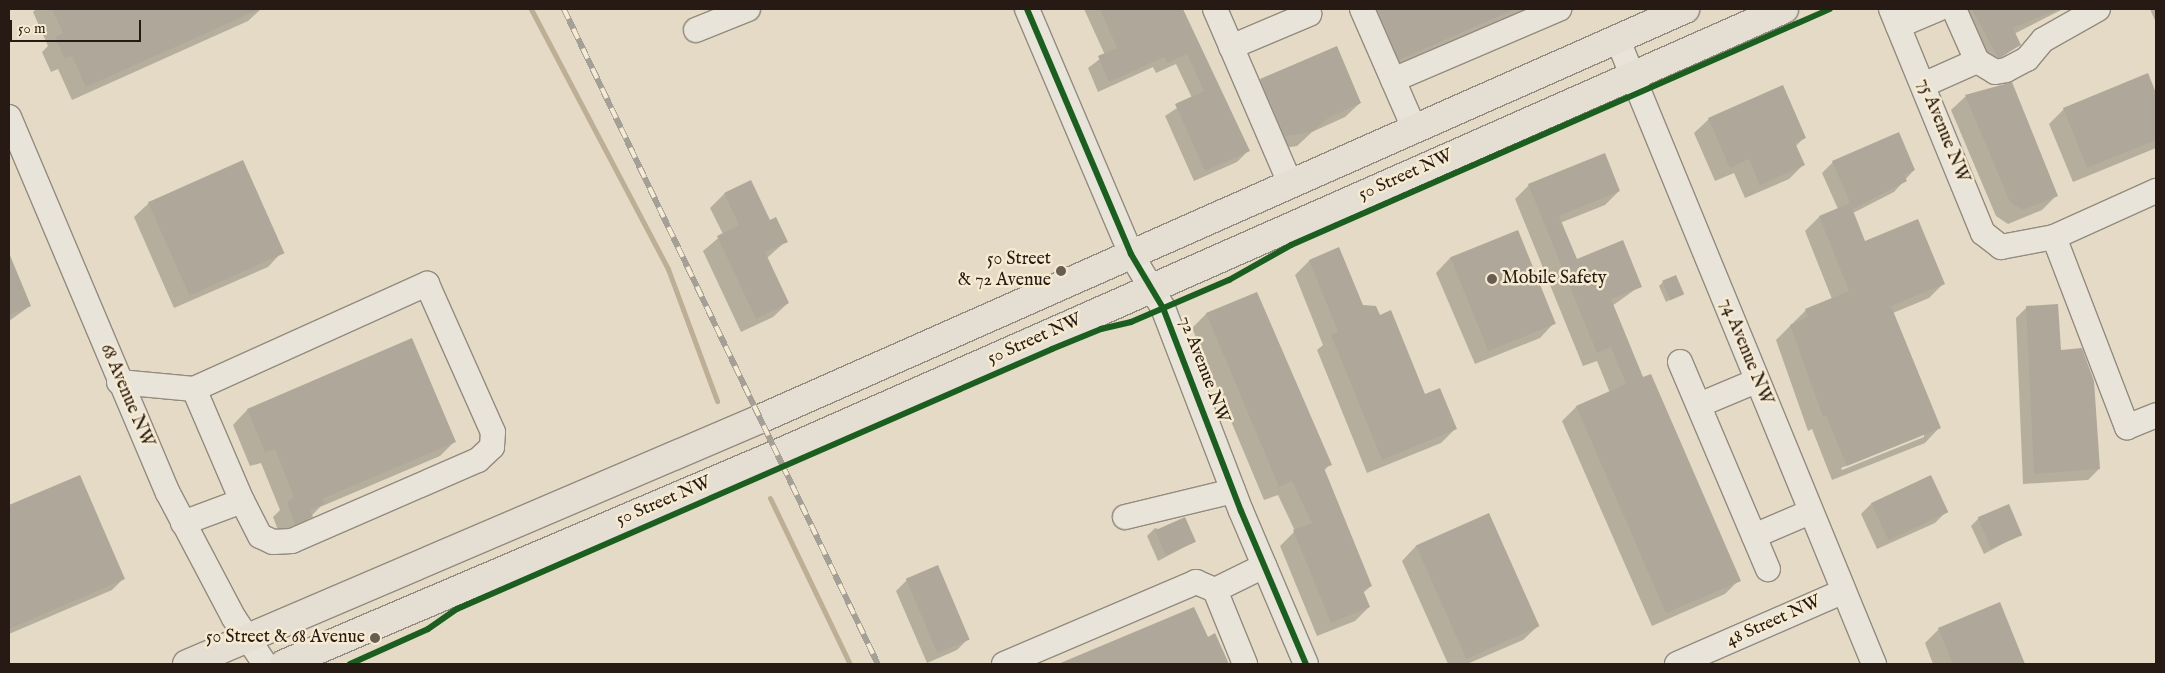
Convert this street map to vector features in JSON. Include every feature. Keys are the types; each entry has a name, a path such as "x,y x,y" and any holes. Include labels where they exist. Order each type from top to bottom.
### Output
{"main road":[{"path":"187,664 1131,254 1685,9"},
{"name":"50 Street NW","path":"284,664 1155,289 1784,9"}],"street":[{"path":"696,30 748,9"},
{"name":"72 Avenue NW","path":"1027,9 1131,254 1155,289 1233,491 1306,664"},
{"path":"1215,9 1290,183"},
{"path":"1362,9 1414,128"},
{"path":"1393,80 1559,9"},
{"path":"1894,18 1938,9"},
{"path":"1954,9 1977,61 1995,72 2006,70 2027,59 2043,40 2098,9"},
{"path":"1231,47 1309,14"},
{"name":"75 Avenue NW","path":"1894,18 1983,233 2001,247 2054,237"},
{"name":"74 Avenue NW","path":"1617,38 1842,592 1874,664"},
{"path":"1923,85 1977,61"},
{"name":"68 Avenue NW","path":"9,117 119,382 183,523 247,638 265,664"},
{"path":"2156,191 2054,237 2127,427 2156,415"},
{"path":"119,382 194,389 427,284 493,432 492,447 478,460 292,541 273,542 260,536 242,501 194,389"},
{"path":"1680,362 1768,569"},
{"path":"1699,405 1756,381"},
{"path":"1124,517 1233,491"},
{"path":"183,523 242,501"},
{"path":"1754,536 1810,512"},
{"path":"1215,590 1264,566"},
{"path":"1004,664 1196,582 1215,590 1245,664"},
{"name":"48 Street NW","path":"1677,664 1713,657 1842,592"}],"building":[{"path":"52,9 260,9 86,87 72,56 65,59 55,37 63,33"},
{"path":"1100,9 1183,9 1250,151 1205,171 1175,104 1204,91 1187,54 1167,63 1164,57 1109,82 1098,56 1117,48"},
{"path":"1377,9 1515,9 1399,60"},
{"path":"1972,9 2058,9 2013,28 2021,45 1998,58"},
{"path":"1337,46 1361,103 1328,118 1312,132 1285,136 1260,79"},
{"path":"2148,73 2156,93 2156,140 2087,168 2063,108"},
{"path":"2012,82 2058,196 2023,210 2010,202 1965,95"},
{"path":"1783,85 1806,138 1795,143 1805,165 1760,185 1749,159 1730,168 1708,118"},
{"path":"1899,132 1915,170 1904,175 1907,181 1853,209 1832,161"},
{"path":"1605,153 1620,191 1559,216 1577,259 1623,240 1642,287 1611,299 1643,377 1651,374 1741,581 1666,613 1576,406 1626,384 1611,347 1597,353 1528,184"},
{"path":"243,160 284,253 189,295 148,202"},
{"path":"751,180 770,220 776,217 788,242 765,252 789,303 756,319 717,236 739,225 724,193"},
{"path":"1850,203 1865,241 1918,219 1945,284 1891,306 1941,428 1847,466 1826,416 1823,417 1790,325 1808,317 1805,309 1849,291 1819,216"},
{"path":"1518,230 1556,324 1488,351 1450,257"},
{"path":"1339,247 1363,305 1376,306 1380,315 1391,310 1425,394 1440,388 1457,429 1382,460 1331,335 1338,332 1309,260"},
{"path":"9,253 31,306 9,315"},
{"path":"1676,275 1684,294 1670,300 1662,281"},
{"path":"1257,292 1332,465 1324,468 1372,586 1363,590 1370,607 1331,623 1293,530 1312,523 1292,481 1279,487 1206,313"},
{"path":"2058,304 2061,350 2082,348 2094,381 2100,469 2034,474 2026,306"},
{"path":"412,338 456,442 322,499 325,504 310,510 313,517 295,525 287,502 294,497 275,449 265,452 247,409"},
{"path":"80,475 125,579 9,629 9,505"},
{"path":"1931,475 1948,512 1889,540 1871,503"},
{"path":"2009,504 2022,535 1991,549 1978,517"},
{"path":"1489,513 1539,626 1466,659 1416,546"},
{"path":"1185,517 1196,542 1166,555 1155,530"},
{"path":"938,565 970,640 937,653 906,579"},
{"path":"2000,602 2025,664 1953,664 1938,628"},
{"path":"1194,607 1208,637 1215,633 1229,664 1058,664"}],"waterway":[{"path":"531,9 668,269 717,401"},
{"path":"770,498 850,664"}],"railway":[{"path":"564,9 878,664"}],"cycle path":[{"path":"1027,9 1131,254 1163,308 1241,511 1306,664"},
{"path":"350,664 428,629 457,609 1052,349 1101,329 1131,322 1229,280 1291,245 1830,9"}],"place":[{"name":"50 Street & 72 Avenue","path":"1061,271"},
{"name":"Mobile Safety","path":"1492,279"},
{"name":"50 Street & 68 Avenue","path":"375,638"}]}
